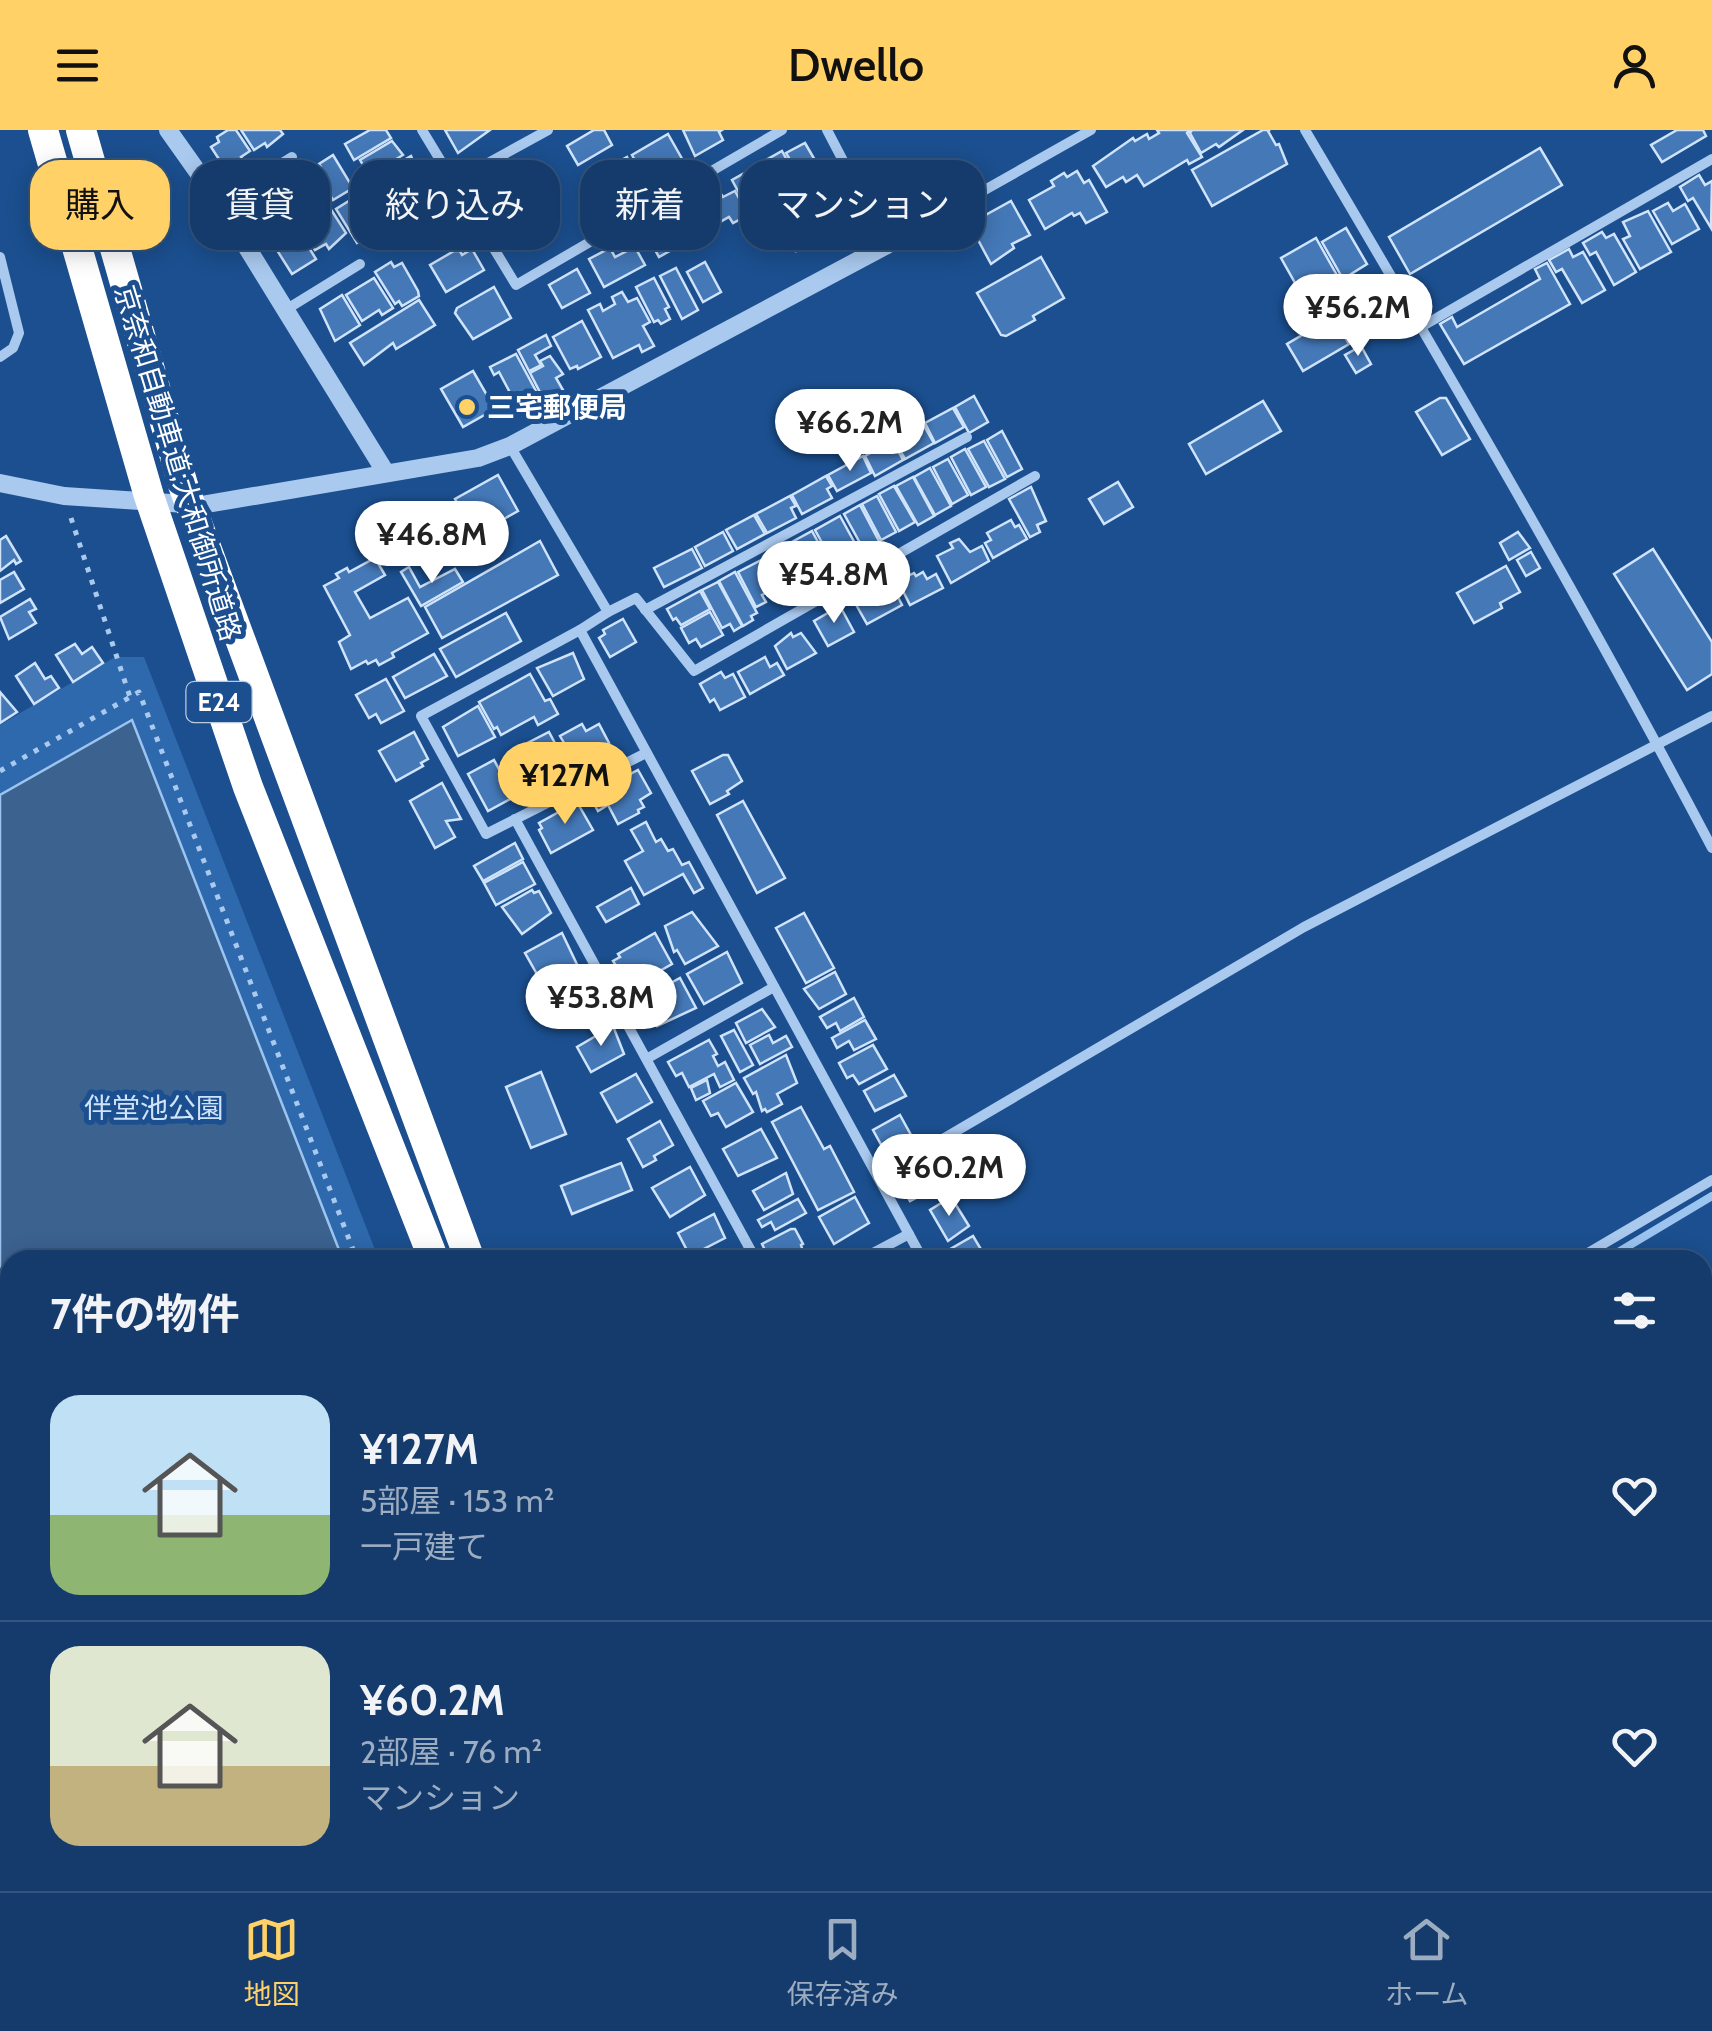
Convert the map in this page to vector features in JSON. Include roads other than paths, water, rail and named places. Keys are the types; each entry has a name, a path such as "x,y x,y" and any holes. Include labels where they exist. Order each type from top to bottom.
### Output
{"highway":[{"name":"京奈和自動車道;大和御所道路","path":"43,130 149,496 242,768 430,1250"},
{"name":"京奈和自動車道;大和御所道路","path":"81,130 183,485 466,1250"}],"street":[{"path":"168,130 190,161"},
{"path":"422,130 439,160"},
{"path":"494,160 548,130"},
{"path":"494,250 516,286 782,130"},
{"path":"827,130 843,160"},
{"path":"985,190 1091,130"},
{"path":"1305,130 1422,328 1712,848"},
{"path":"287,160 292,157"},
{"path":"1422,328 1712,160"},
{"path":"249,250 386,473"},
{"path":"0,483 64,496 201,505 478,458 510,446 879,250"},
{"path":"0,258 19,333 13,348 0,358"},
{"path":"286,309 360,264"},
{"path":"645,610 967,437"},
{"path":"510,446 608,612"},
{"path":"646,753 486,834 421,716 636,598 694,671 1035,476"},
{"path":"580,630 918,1250"},
{"path":"878,1177 1304,927 1712,716"},
{"path":"515,819 751,1250"},
{"path":"648,1058 774,987"},
{"path":"1593,1250 1712,1180"},
{"path":"879,1250 909,1234"}],"waterway":[{"path":"1622,1250 1712,1196"}],"place":[{"name":"三宅郵便局","path":"467,407"}],"park label":[{"name":"伴堂池公園","path":"154,1108"}]}
